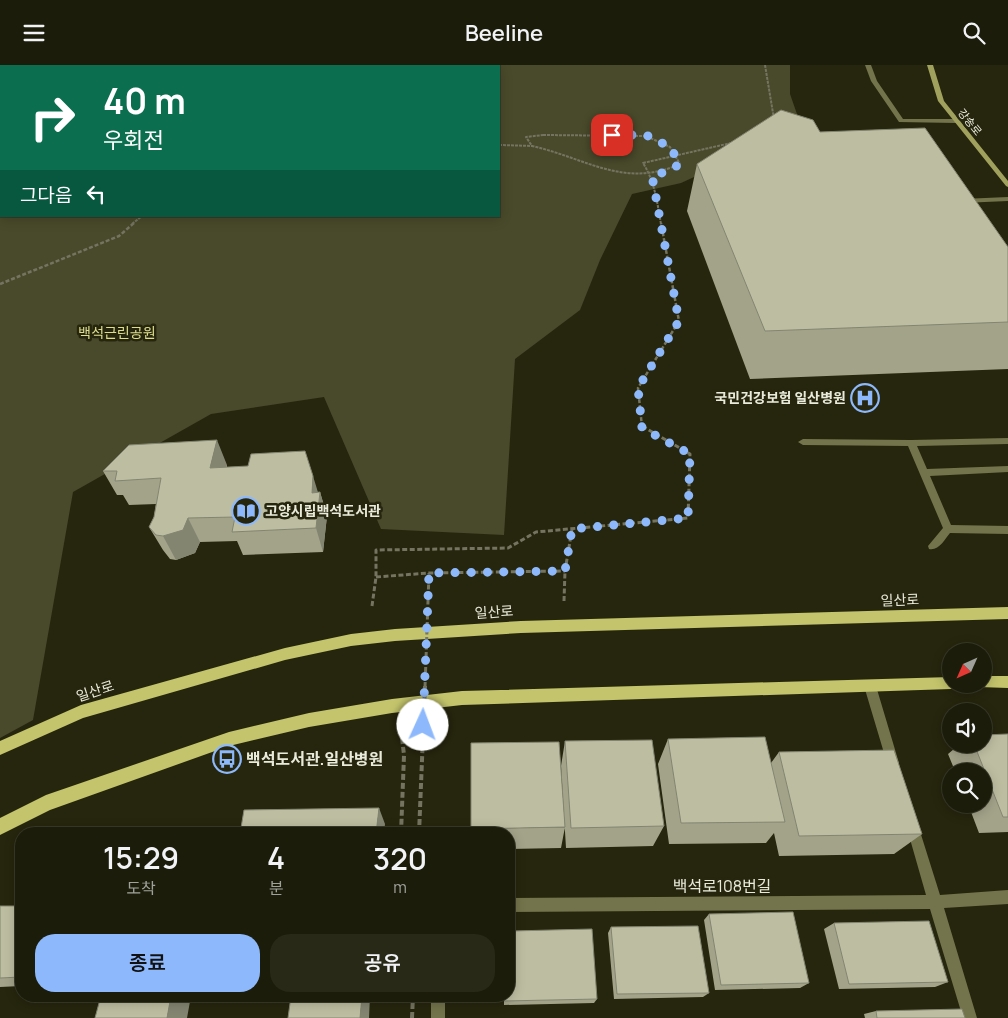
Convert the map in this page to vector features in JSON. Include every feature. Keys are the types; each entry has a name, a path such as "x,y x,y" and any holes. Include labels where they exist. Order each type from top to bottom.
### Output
{"main road":[{"name":"일산로","path":"0,748 81,712 276,657 352,640 395,635 521,627 1008,613"},
{"path":"992,682 1008,682"},
{"path":"0,827 46,803 229,739 309,720 383,707 462,698 942,683"}],"street":[{"path":"868,65 874,81 901,121 956,121"},
{"name":"강송로","path":"930,65 941,101 1008,185"},
{"path":"960,210 955,201 1008,199"},
{"path":"803,442 911,443 1008,441"},
{"path":"911,443 948,529"},
{"path":"924,473 1008,469"},
{"path":"933,546 948,529 1008,530"},
{"path":"870,686 896,772"},
{"path":"907,809 970,1018"},
{"name":"백석로108번길","path":"515,905 935,902 1008,897"},
{"path":"438,1002 438,1018"}],"path":[{"path":"765,65 764,69 776,126"},
{"path":"500,145 532,146 618,173 652,176 668,171 680,164 670,147 646,135 543,135 526,137 532,146"},
{"path":"372,605 376,577 376,551 508,548 536,532 688,518 690,454 642,428 638,388 679,321 652,176 643,163 740,141"},
{"path":"0,284 119,236 141,217"},
{"path":"564,601 565,571 572,529"},
{"path":"376,577 429,573 565,571"},
{"path":"419,827 429,573"},
{"path":"401,729 404,755 401,827"},
{"path":"412,1018 413,1002"}],"green space":[{"name":"백석근린공원","path":"500,65 790,65 790,94 806,140 753,150 681,183 632,194 600,260 580,310 515,359 504,535 381,529 324,397 211,414 73,492 33,720 0,738 0,217 500,217"}],"building":[{"path":"781,110 813,120 820,132 925,128 1008,247 1008,322 765,331 697,164"},
{"path":"217,440 210,468 248,466 251,454 305,451 313,476 312,493 320,492 316,528 232,532 235,517 188,518 183,530 163,536 156,535 149,527 154,517 161,478 115,481 117,471 103,471 129,445"},
{"path":"1008,734 1008,817 1003,817 992,789 992,763 982,763 978,753 992,753 992,735"},
{"path":"765,737 785,822 681,823 668,739"},
{"path":"652,740 664,826 571,828 565,741"},
{"path":"559,742 565,827 471,827 471,743"},
{"path":"894,750 922,834 799,836 779,752"},
{"path":"379,808 377,827 241,827 244,810"},
{"path":"0,906 15,906 15,977 0,978"},
{"path":"793,912 809,983 721,985 709,914"},
{"path":"929,921 948,982 849,984 834,923"},
{"path":"698,926 709,993 617,994 611,927"},
{"path":"592,929 597,999 515,1001 515,931"},
{"path":"170,1002 167,1018 95,1018 99,1003"},
{"path":"290,1002 361,1002 360,1018 288,1018"},
{"path":"962,1009 965,1018 877,1018 876,1011"}],"place":[{"name":"국민건강보험 일산병원","path":"865,398"},
{"name":"고양시립백석도서관","path":"246,511"},
{"name":"백석도서관.일산병원","path":"227,759"}],"route":[{"path":"423,725 429,573 565,571 572,529 688,518 690,454 642,428 638,388 679,321 652,176 668,171 680,164 670,147 646,135 612,135"}]}
